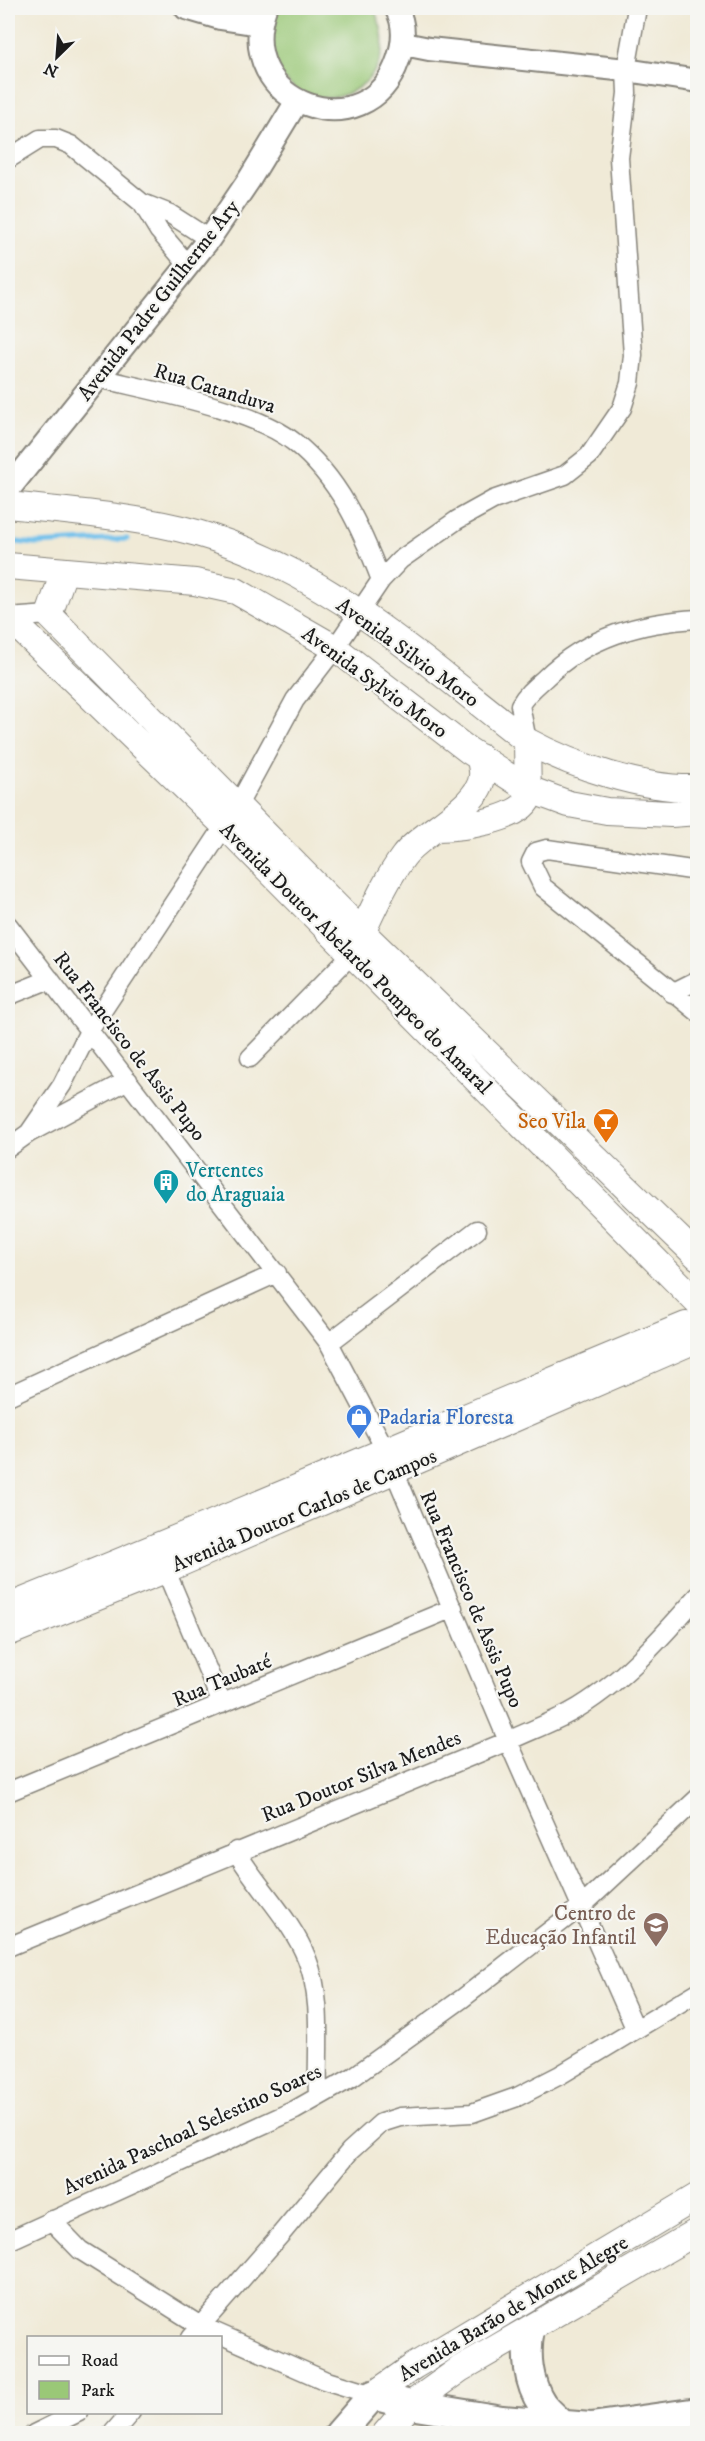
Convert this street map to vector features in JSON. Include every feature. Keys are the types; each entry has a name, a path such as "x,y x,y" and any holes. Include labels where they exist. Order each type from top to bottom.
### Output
{"main road":[{"name":"Avenida Silvio Moro","path":"8,505 130,519 200,534 276,563 360,612 527,741 586,767 646,782 698,788"},
{"name":"Avenida Sylvio Moro","path":"8,566 195,582 236,591 335,648 480,757 528,789 569,804 607,811 671,814 698,812"},
{"path":"49,615 64,572"},
{"name":"Avenida Doutor Abelardo Pompeo do Amaral","path":"49,615 231,817 351,955 698,1303"},
{"name":"Avenida Doutor Abelardo Pompeo do Amaral","path":"8,618 362,932 698,1257"},
{"path":"434,827 447,828 511,816 525,807 528,789 527,741"},
{"path":"351,955 404,856 434,827 464,806 477,791 482,777 480,757"},
{"path":"555,1158 577,1138"},
{"name":"Avenida Doutor Carlos de Campos","path":"8,1633 161,1559 389,1460 698,1320"},
{"name":"Avenida Doutor Carlos de Campos","path":"389,1460 698,1339"},
{"name":"Avenida Doutor Carlos de Campos","path":"8,1607 161,1559"},
{"name":"Avenida Barão de Monte Alegre","path":"339,2433 374,2395 414,2366 698,2196"},
{"name":"Avenida Barão de Monte Alegre","path":"385,2433 410,2405 460,2369 698,2231"},
{"path":"530,2330 526,2347 530,2375 543,2404 582,2428"},
{"path":"374,2395 410,2405 502,2420 582,2428 698,2412"}],"street":[{"path":"186,8 220,18 262,16 258,42 262,60 270,76 282,91 297,101 318,109 340,109 362,103 380,90 394,73 404,44 396,8"},
{"path":"29,1133 62,1085 89,1031 231,817 295,700 335,648 381,580 400,561 457,520 492,500 565,475 589,456 622,408 630,383 633,355 619,158 627,93 626,70 638,8"},
{"path":"404,44 429,50 626,70 698,81"},
{"name":"Avenida Padre Guilherme Ary","path":"8,490 209,239 249,180 297,101"},
{"path":"8,159 40,139 56,139 71,145 142,203 170,214 209,239"},
{"path":"142,203 159,231 188,265"},
{"name":"Rua Catanduva","path":"99,378 200,403 256,421 294,441 318,464 346,502 363,531 381,580"},
{"path":"8,618 49,615"},
{"path":"527,741 520,705 526,694 556,666 593,644 636,626 698,619"},
{"path":"698,871 547,849 536,852 531,862 543,887 698,1012"},
{"name":"Rua Francisco de Assis Pupo","path":"8,925 329,1343 389,1460 508,1741 583,1905 635,2028"},
{"path":"249,1058 351,955"},
{"path":"8,996 50,979"},
{"path":"672,993 698,980"},
{"path":"8,1148 29,1133 128,1080"},
{"path":"329,1343 477,1230"},
{"path":"8,1396 277,1273"},
{"path":"161,1559 222,1704"},
{"name":"Rua Doutor Silva Mendes","path":"8,1947 236,1851 508,1741 572,1711 610,1684 640,1658 698,1596"},
{"name":"Rua Taubaté","path":"8,1792 453,1608"},
{"name":"Avenida Paschoal Selestino Soares","path":"8,2241 318,2097 353,2077 583,1905 698,1798"},
{"path":"236,1851 290,1928 307,1958 315,1986 318,2097"},
{"path":"51,2220 80,2250 195,2331 281,2234 350,2151 381,2123 400,2117 472,2113 518,2097 560,2075 698,1992"},
{"path":"222,2341 324,2380 374,2395"},
{"path":"34,2433 75,2414"},
{"path":"112,2433 128,2414"}],"green space":[{"path":"277,8 373,8 382,35 380,58 370,77 354,90 334,97 313,97 294,88 278,69 267,48 273,12"}],"waterway":[{"path":"8,541 35,544 127,539"}],"place":[{"name":"Seo Vila","path":"606,1144"},
{"name":"Vertentes do Araguaia","path":"166,1205"},
{"name":"Padaria Floresta","path":"359,1440"},
{"name":"Centro de Educação Infantil","path":"656,1948"}]}
